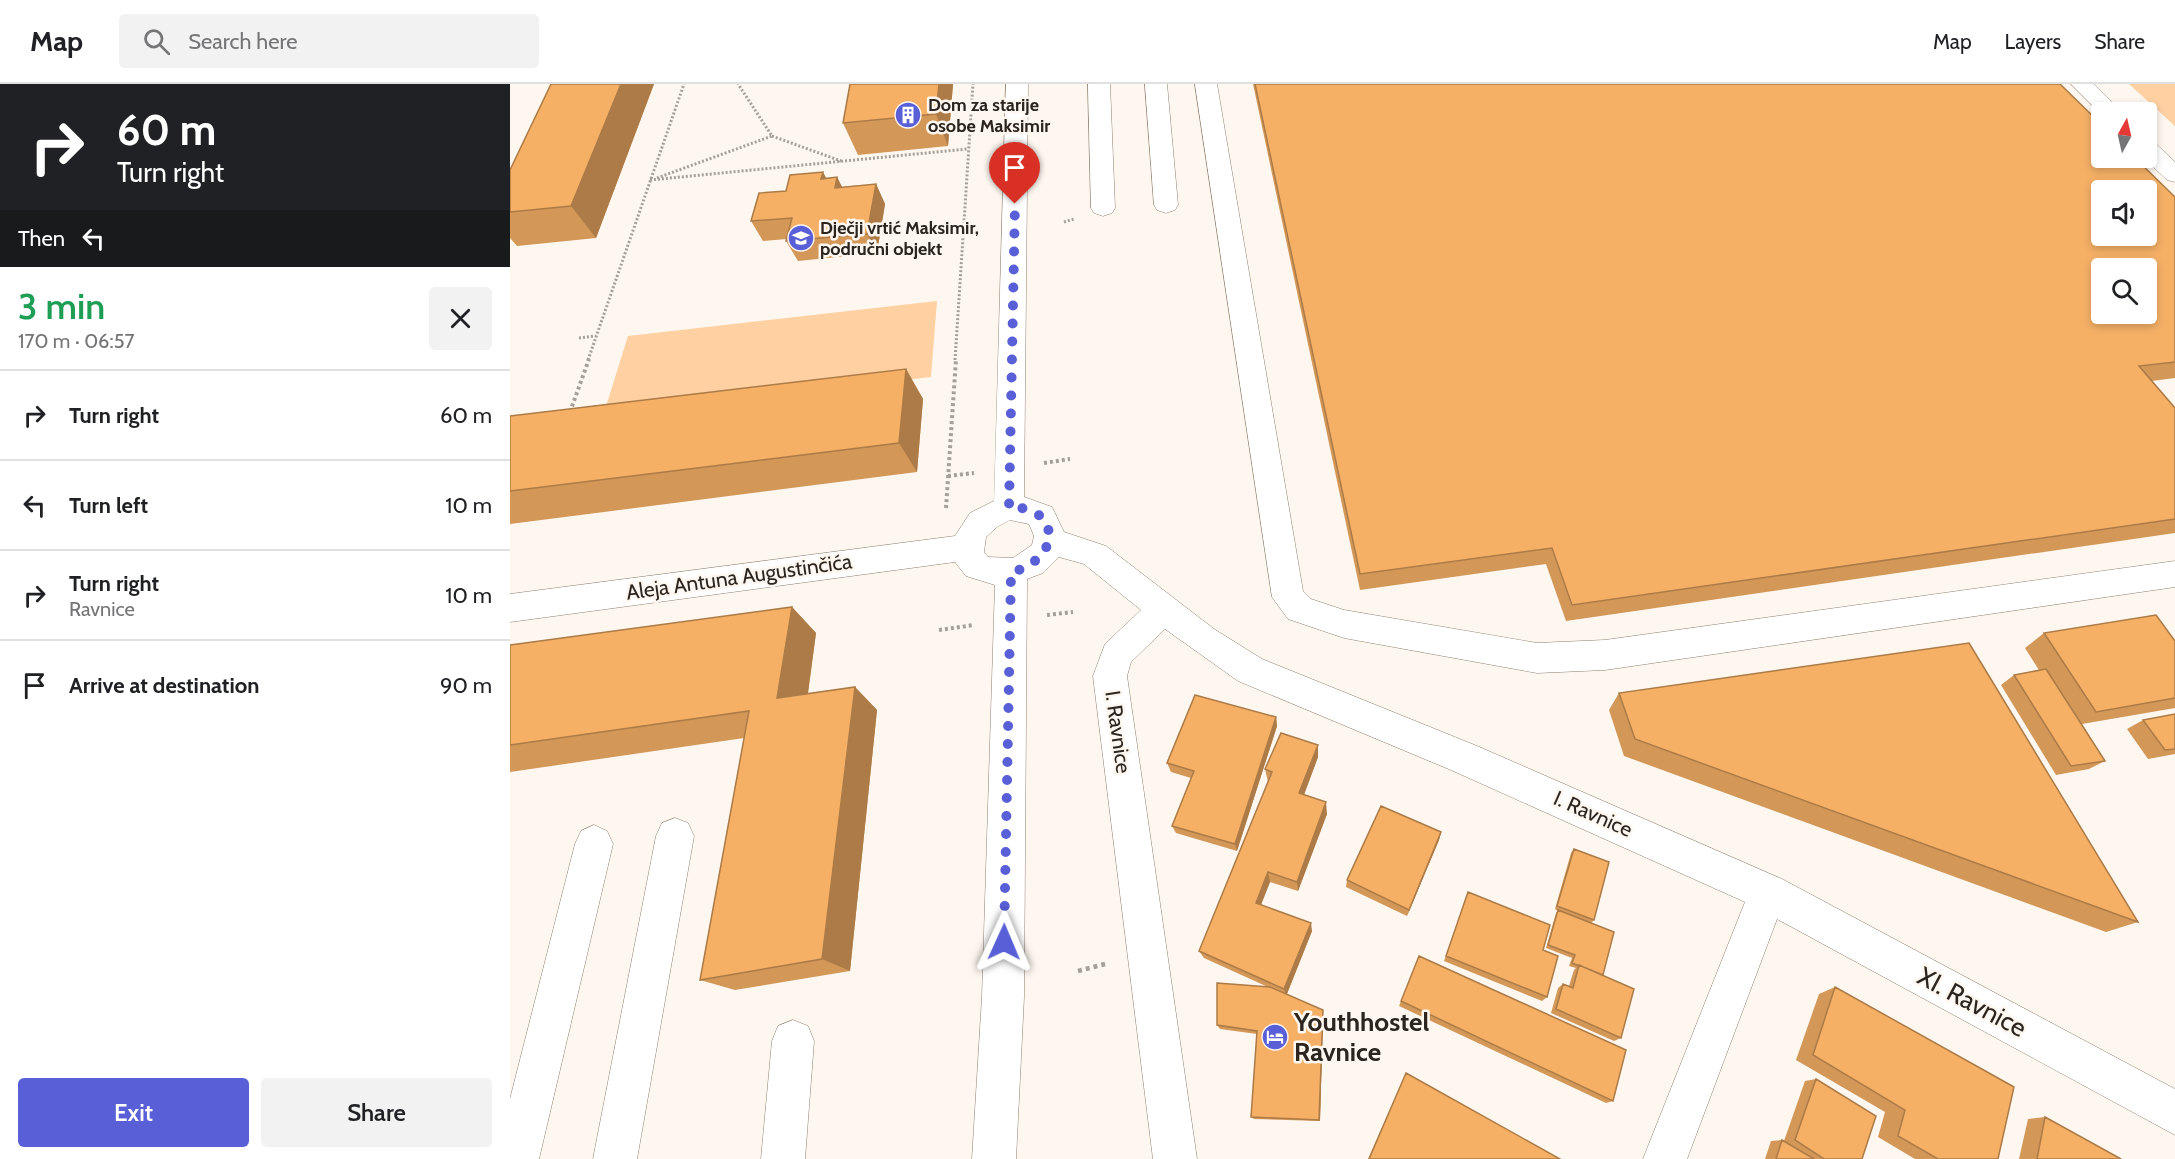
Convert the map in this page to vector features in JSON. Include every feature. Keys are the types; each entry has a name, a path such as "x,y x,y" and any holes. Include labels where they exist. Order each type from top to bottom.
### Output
{"street":[{"path":"1009,508 1017,84"},
{"path":"1099,84 1103,208"},
{"path":"1156,84 1166,205"},
{"path":"1206,84 1288,597 1300,609 1344,624 1537,658 1605,655 2175,574"},
{"path":"2082,84 2101,102"},
{"path":"2157,158 2175,175"},
{"path":"1009,508 1022,508 1041,516 1050,533 1049,543 1035,562 1011,573 998,574 976,566 970,557 968,547 975,527 984,518 1009,508"},
{"name":"I. Ravnice","path":"1049,543 1070,546 1095,555 1163,610 1226,656 1250,670 1464,758 1768,893"},
{"name":"Aleja Antuna Augustinčića","path":"510,608 968,547"},
{"path":"994,1159 1003,997 1011,573"},
{"name":"I. Ravnice","path":"1163,610 1116,654 1110,676 1175,1159"},
{"path":"615,1159 675,836"},
{"path":"517,1159 594,844"},
{"path":"1665,1159 1768,893"},
{"name":"XI. Ravnice","path":"1768,893 2175,1113"},
{"path":"783,1159 793,1041"}],"path":[{"path":"568,420 684,84"},
{"path":"738,84 772,136 842,162"},
{"path":"946,519 967,149 973,84"},
{"path":"650,180 772,136"},
{"path":"650,180 967,149"},
{"path":"579,338 597,336"}],"shaded area":[{"path":"2129,84 2175,84 2175,126 2157,110 2157,102 2149,102"},
{"path":"937,301 931,377 603,416 628,336"}],"building":[{"path":"551,84 621,84 571,206 510,212 510,170"},
{"path":"850,84 939,84 936,114 843,123"},
{"path":"1255,84 2060,84 2091,114 2091,168 2145,168 2175,197 2175,362 2139,366 2175,408 2175,519 1572,605 1552,548 1360,574"},
{"path":"823,172 821,179 837,177 835,188 876,184 867,234 786,241 792,218 751,221 759,193 786,191 790,175"},
{"path":"906,369 899,443 510,491 510,416"},
{"path":"792,607 777,698 855,687 822,959 700,980 749,711 510,745 510,645"},
{"path":"2156,615 2175,641 2175,698 2096,712 2044,633"},
{"path":"1969,643 2138,922 1635,739 1619,693"},
{"path":"2046,669 2105,761 2071,766 2014,675"},
{"path":"1195,695 1276,717 1235,844 1172,826 1194,771 1167,763"},
{"path":"2175,714 2175,749 2165,750 2143,720"},
{"path":"1281,733 1318,745 1299,793 1326,802 1297,882 1268,872 1256,903 1311,923 1284,989 1199,951 1272,772 1265,769"},
{"path":"1381,806 1441,832 1409,910 1347,880"},
{"path":"1574,849 1609,862 1594,920 1557,906"},
{"path":"1468,892 1550,925 1543,950 1558,956 1547,997 1446,956"},
{"path":"1558,910 1614,932 1603,975 1572,963 1575,955 1548,945"},
{"path":"1419,956 1626,1050 1613,1101 1401,1001"},
{"path":"1579,965 1634,989 1621,1038 1556,1009 1563,984 1573,988"},
{"path":"1217,983 1270,987 1323,1010 1319,1120 1251,1117 1257,1031 1217,1025"},
{"path":"1835,987 2014,1087 1998,1159 1938,1159 1898,1136 1905,1110 1813,1055"},
{"path":"1406,1073 1560,1159 1369,1159"},
{"path":"1816,1079 1876,1116 1862,1159 1824,1159 1795,1140"},
{"path":"2045,1117 2121,1159 2037,1159"},
{"path":"1782,1140 1814,1159 1776,1159"}],"place":[{"name":"Dom za starije osobe Maksimir","path":"908,115"},
{"name":"Dječji vrtić Maksimir, područni objekt","path":"801,238"},
{"name":"Youthhostel Ravnice","path":"1275,1037"}],"route":[{"path":"1004,942 1011,573 1024,569 1044,553 1049,543 1050,533 1041,516 1022,508 1009,508 1015,204"}]}
